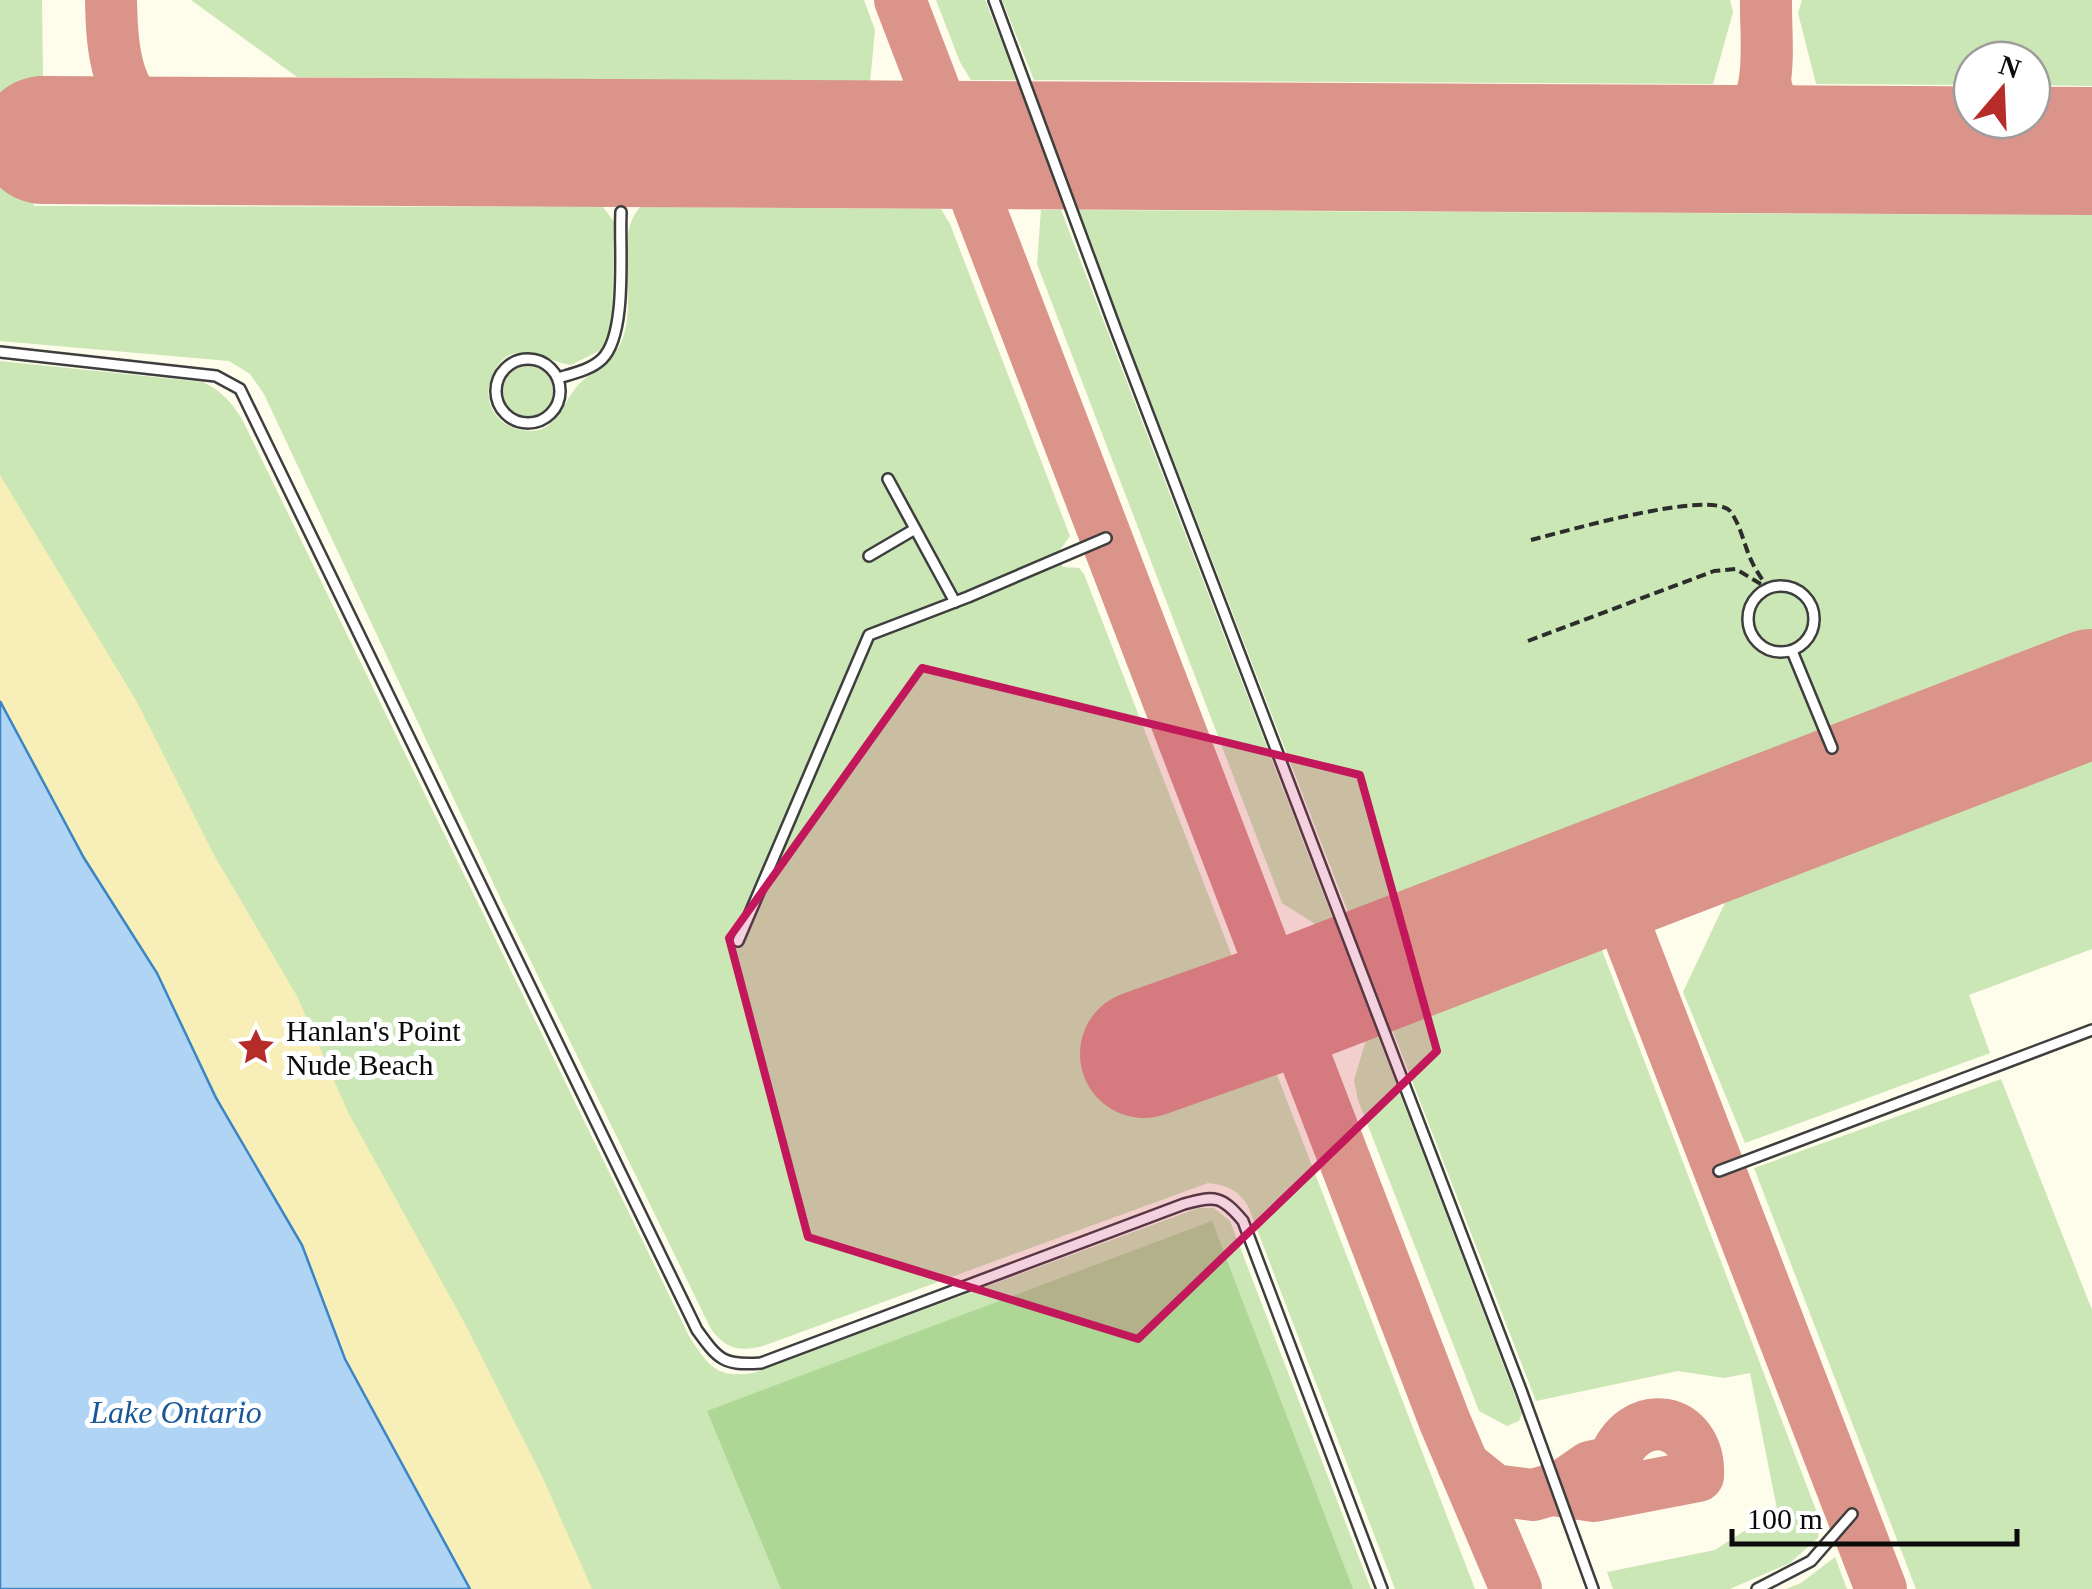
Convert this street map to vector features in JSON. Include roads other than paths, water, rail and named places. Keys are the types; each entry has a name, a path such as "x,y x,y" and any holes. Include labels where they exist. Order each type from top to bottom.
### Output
{"lane":[{"path":"994,0 1514,1372 1592,1589"},
{"path":"558,378 602,360 612,343 618,320 621,212"},
{"path":"0,352 216,376 240,389 688,1312 715,1355 734,1365 760,1363 1184,1204 1208,1197 1228,1203 1243,1221 1382,1589"},
{"path":"533,359 552,369 558,378 560,399 540,422 510,418 497,401 497,380 511,363 533,359"},
{"path":"888,479 955,602"},
{"path":"870,556 916,529"},
{"path":"738,942 868,635 1106,538"},
{"path":"1790,587 1808,598 1813,608 1815,618 1809,639 1792,652 1769,651 1752,636 1748,614 1758,595 1768,588 1790,587"},
{"path":"1792,652 1832,748"},
{"path":"1720,1171 2092,1030"},
{"path":"1758,1589 1810,1561 1852,1514"}],"water":[{"name":"Lake Ontario","path":"0,701 84,858 157,973 216,1098 302,1245 345,1359 470,1589 0,1589"}],"place":[{"name":"Hanlan's Point Nude Beach","path":"256,1047"}]}
